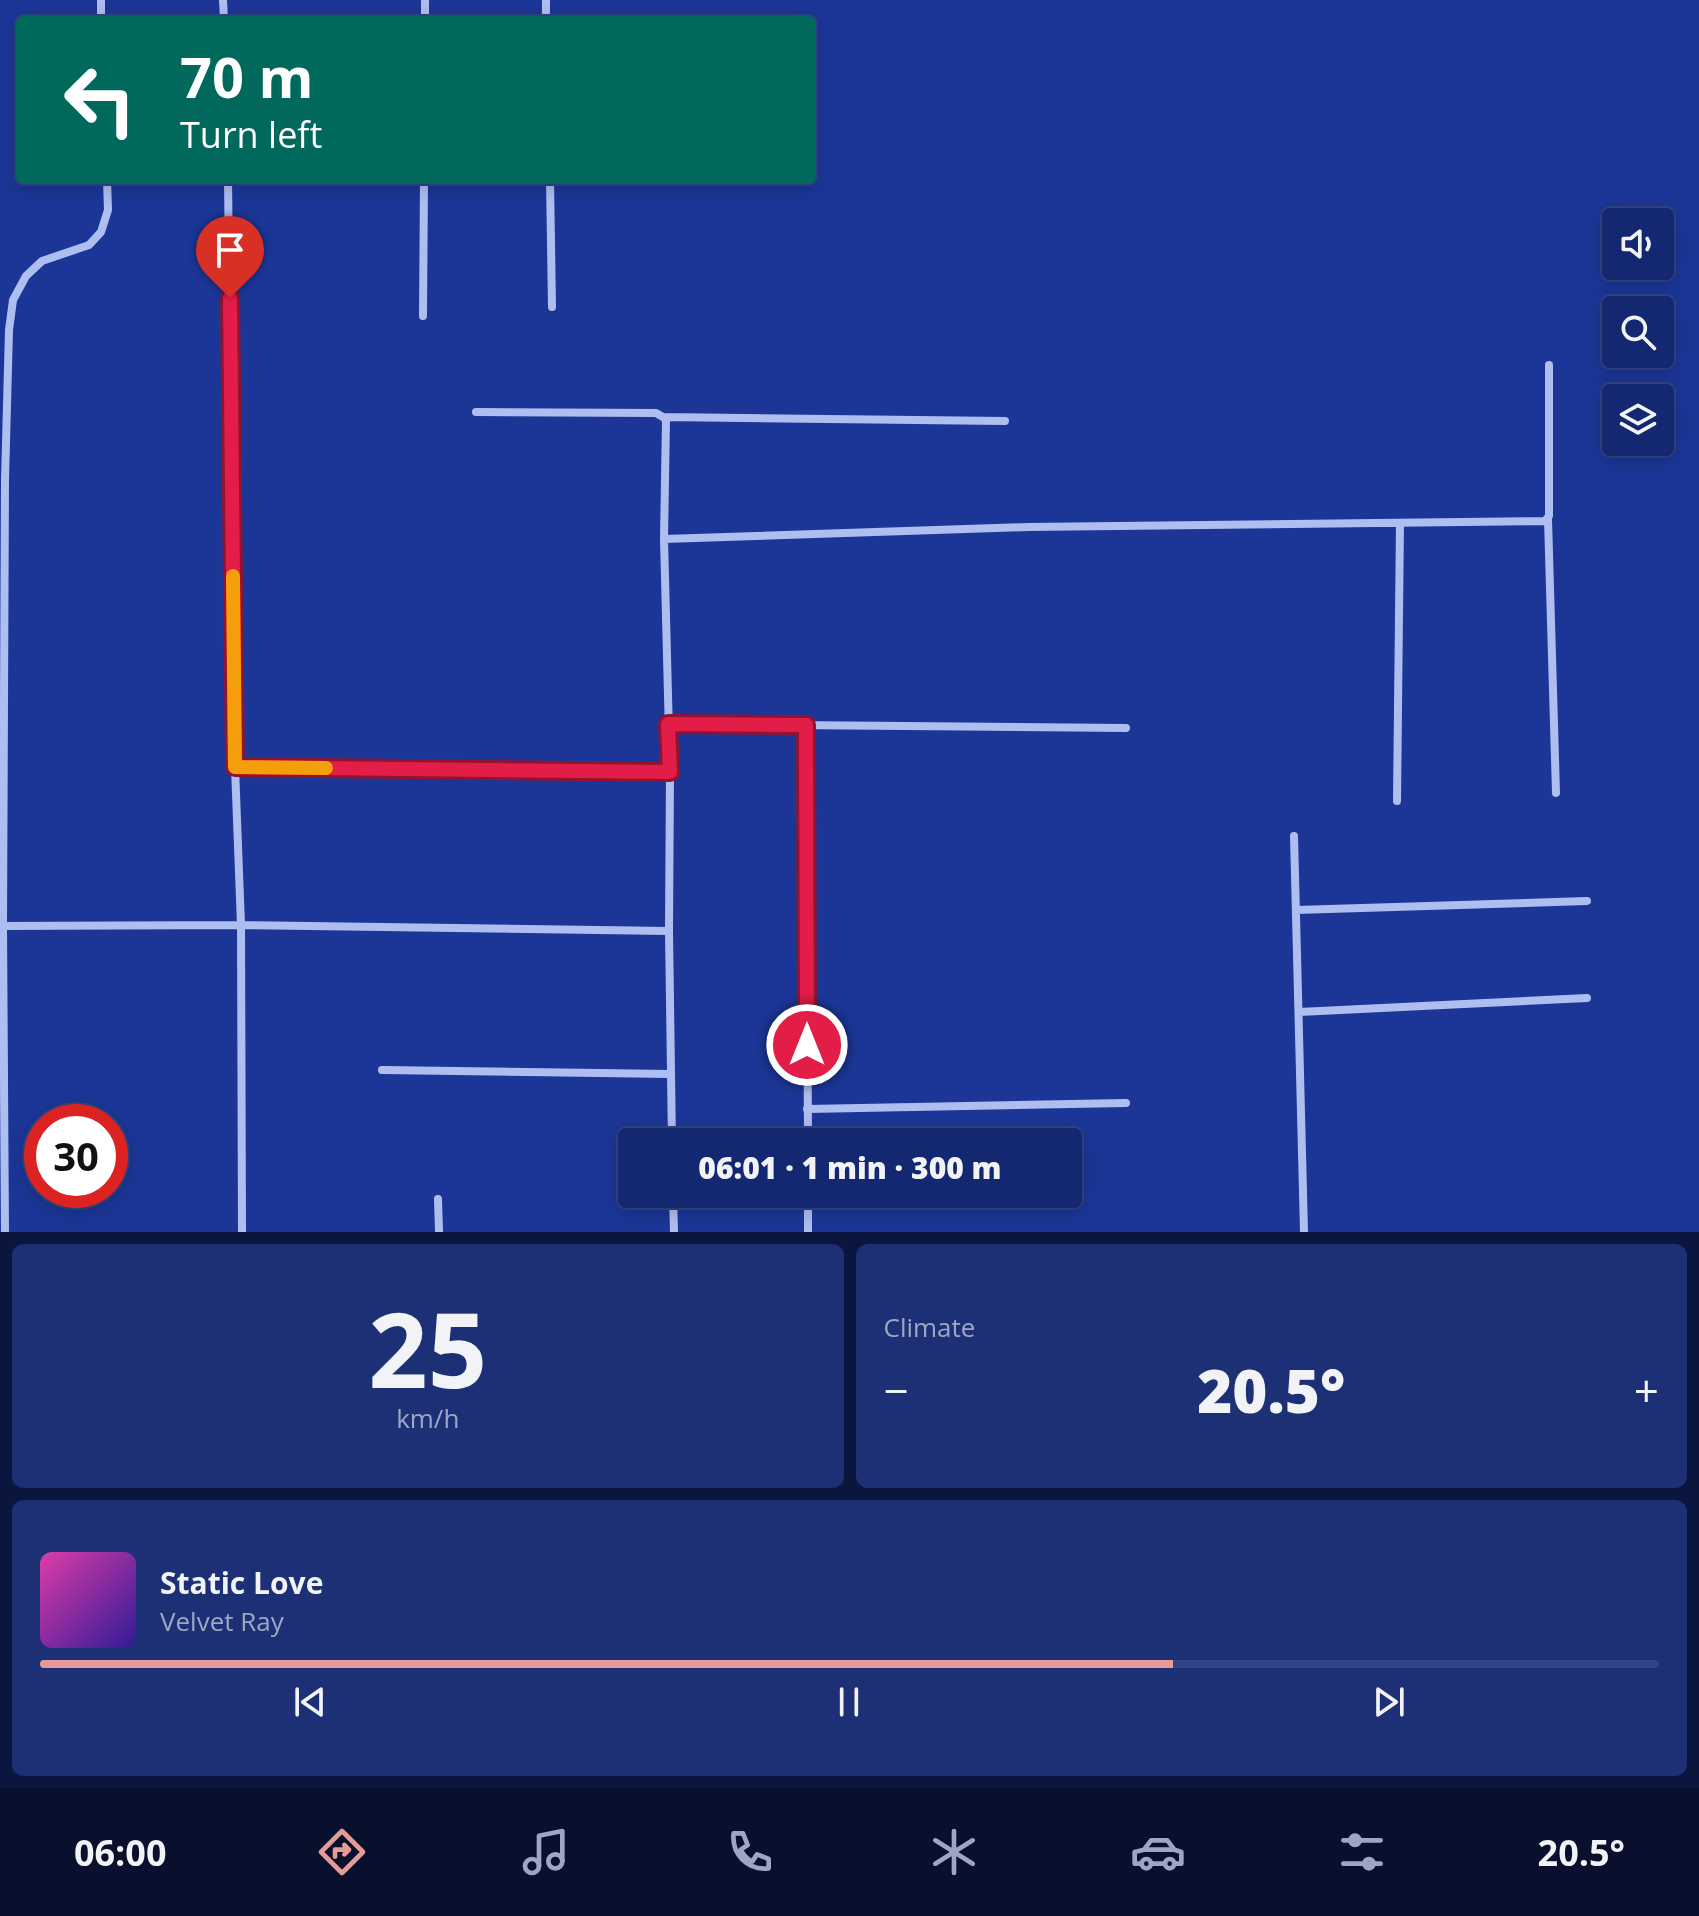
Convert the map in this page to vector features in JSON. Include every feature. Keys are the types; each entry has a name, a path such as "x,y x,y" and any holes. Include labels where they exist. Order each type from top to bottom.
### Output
{"street":[{"path":"5,1232 1,926 9,330 13,300 26,276 42,261 89,245 101,232 108,210 107,184"},
{"path":"228,184 235,767 241,925 242,1232"},
{"path":"423,316 424,184"},
{"path":"550,184 552,307"},
{"path":"1549,365 1548,519 1556,793"},
{"path":"476,412 656,413 666,420 664,539 670,772 672,1128"},
{"path":"663,417 1005,421"},
{"path":"664,539 1028,527 1542,522 1548,519"},
{"path":"1397,801 1400,523"},
{"path":"668,724 1126,728"},
{"path":"806,725 808,1128"},
{"path":"235,767 670,772"},
{"path":"1294,836 1304,1232"},
{"path":"1296,910 1587,901"},
{"path":"1,926 241,925 669,931"},
{"path":"1299,1012 1587,998"},
{"path":"382,1070 671,1074"},
{"path":"807,1109 1126,1103"},
{"path":"438,1199 439,1232"},
{"path":"673,1208 674,1232"},
{"path":"808,1208 808,1232"}],"slow traffic":[{"path":"233,576 235,767 326,768"}],"route":[{"path":"230,298 235,767 670,772 668,724 806,725 807,1045"}]}
